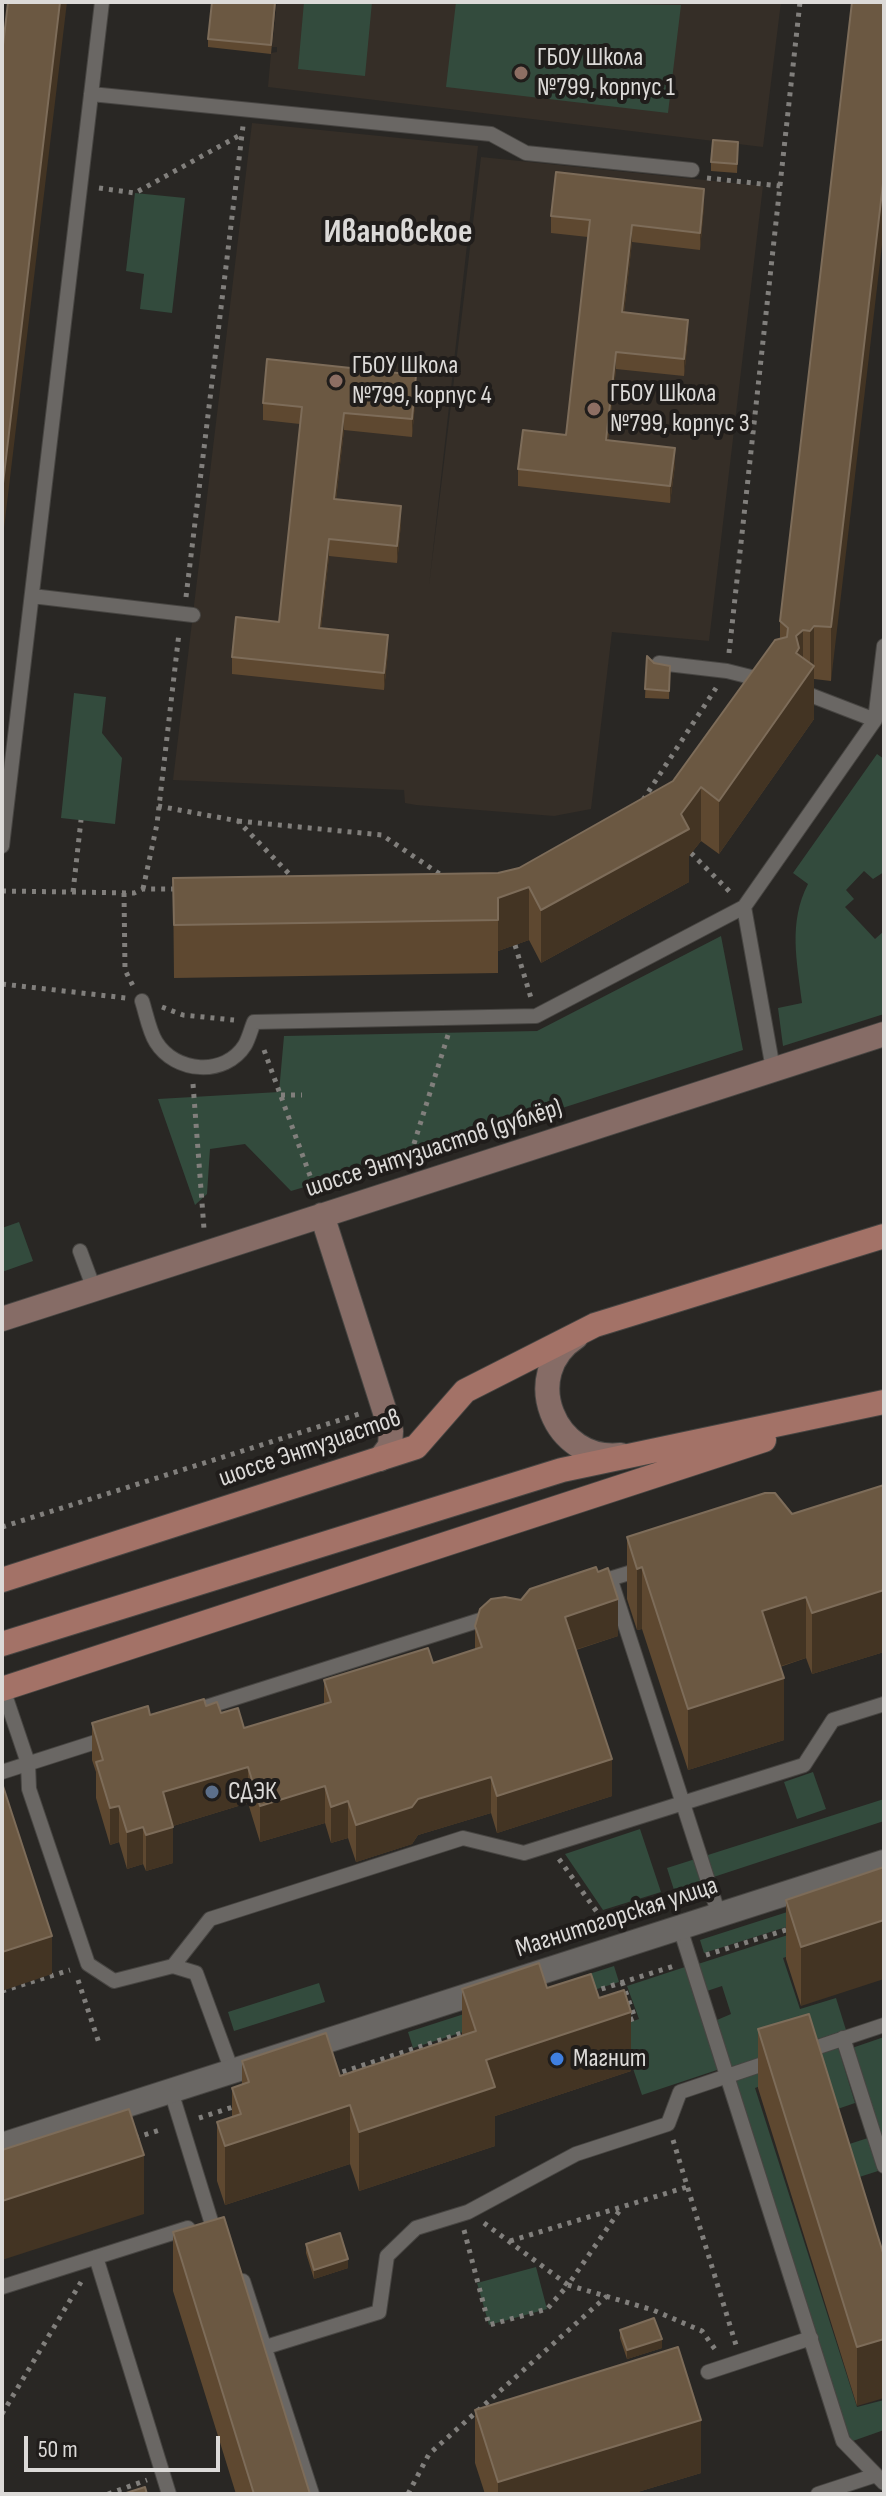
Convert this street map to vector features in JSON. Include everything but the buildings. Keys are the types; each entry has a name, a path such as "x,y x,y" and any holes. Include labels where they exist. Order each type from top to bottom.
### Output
{"main road":[{"name":"шоссе Энтузиастов (дублёр)","path":"2,1319 884,1034"},
{"path":"322,1215 391,1431 390,1446 380,1459"},
{"name":"шоссе Энтузиастов","path":"2,1580 416,1447 465,1391 595,1325 884,1236"},
{"path":"595,1325 557,1353 546,1384 547,1400 559,1429 584,1450 607,1455 631,1453"},
{"path":"2,1689 517,1524 884,1402"},
{"path":"2,1644 546,1474 631,1453 848,1412"},
{"path":"391,1431 402,1442 416,1447"}],"street":[{"name":"Магнитогорская улица","path":"2,2145 884,1862"}],"lane":[{"path":"2,846 102,2"},
{"path":"91,94 491,134 525,157 692,170"},
{"path":"32,596 186,614"},
{"path":"142,1001 156,1042 178,1062 206,1068 228,1061 245,1046 254,1022 536,1016 744,907 875,720 884,646"},
{"path":"659,663 727,671 779,684"},
{"path":"805,693 875,720"},
{"path":"744,907 773,1069"},
{"path":"80,1251 94,1289"},
{"path":"581,1588 652,1565"},
{"path":"610,1579 719,1915"},
{"path":"187,1713 509,1611"},
{"path":"2,1689 28,1763 29,1789 88,1964 114,1981 173,1966 196,1973 232,2071"},
{"path":"173,1966 210,1919 463,1838 524,1853 683,1804 804,1765 833,1720 884,1704"},
{"path":"2,1772 127,1732"},
{"path":"680,1928 843,2441 880,2479"},
{"path":"266,2347 379,2312 387,2256 416,2228 464,2213 576,2154 668,2124 680,2092 884,2025"},
{"path":"843,2038 884,2166"},
{"path":"171,2091 211,2221 226,2244"},
{"path":"2,2287 211,2221"},
{"path":"96,2257 169,2494"},
{"path":"239,2269 312,2494"},
{"path":"708,2372 811,2338"},
{"path":"818,2494 880,2479"}],"path":[{"path":"642,803 727,671 800,2"},
{"path":"143,889 186,614 246,110"},
{"path":"80,186 135,193 242,134"},
{"path":"692,170 707,179 780,186"},
{"path":"158,806 238,821 382,835 445,878"},
{"path":"73,892 81,820"},
{"path":"238,821 297,882"},
{"path":"691,853 744,907"},
{"path":"2,891 124,893 143,889 189,889"},
{"path":"124,893 125,970 142,1001"},
{"path":"515,945 536,1016"},
{"path":"2,984 142,1001"},
{"path":"408,1164 453,1017"},
{"path":"192,1067 204,1238"},
{"path":"281,1095 304,1095"},
{"path":"2,1527 383,1406"},
{"path":"549,1846 607,1927"},
{"path":"579,1996 795,1927"},
{"path":"75,1968 99,2043"},
{"path":"2,1991 67,1971"},
{"path":"613,2025 635,2018 622,1982"},
{"path":"329,2076 476,2029"},
{"path":"121,2143 240,2105"},
{"path":"668,2124 734,2364"},
{"path":"509,2242 687,2187"},
{"path":"464,2213 489,2325 547,2309 568,2285 622,2207"},
{"path":"464,2213 568,2285 653,2310 702,2331 734,2364"},
{"path":"2,2414 96,2257"},
{"path":"408,2494 429,2454 607,2296"},
{"path":"108,2494 163,2475"}],"shaded area":[{"name":"ГБОУ Школа №799, корпус 1","path":"277,2 781,2 763,147 268,87 271,53 277,52 277,47 272,47"},
{"path":"252,123 478,146 429,586 481,157 763,186 709,641 612,632 591,809 554,816 416,805 405,803 404,790 173,780"}],"green space":[{"path":"304,2 372,2 365,76 298,69"},
{"path":"456,2 681,5 668,113 446,87"},
{"path":"135,193 185,198 172,313 140,309 144,274 126,271"},
{"path":"74,693 106,697 102,733 122,758 115,824 61,818"},
{"path":"877,754 884,759 884,872 873,879 864,871 846,890 854,899 845,907 875,939 884,931 884,1014 783,1046 778,1008 802,1003 796,928 808,884 793,873"},
{"path":"721,936 743,1050 291,1191 245,1144 210,1149 207,1194 195,1205 158,1099 279,1092 284,1036 537,1031"},
{"path":"19,1222 33,1261 2,1272 2,1228"},
{"path":"813,1772 826,1809 797,1819 784,1782"},
{"path":"884,1799 884,1821 674,1890 667,1868"},
{"path":"640,1829 661,1892 603,1910 565,1854"},
{"path":"884,1881 884,1896 704,1953 700,1940"},
{"path":"884,1904 884,1924 783,1958 800,2009 836,1998 846,2030 731,2067 717,2020 731,2014 722,1986 707,1991 698,1964"},
{"path":"614,1966 619,1982 413,2048 408,2032"},
{"path":"685,1967 720,2069 642,2095 626,2048 593,2035 639,2019 627,1986"},
{"path":"319,1983 325,2002 234,2031 228,2012"},
{"path":"884,2037 884,2145 852,2048"},
{"path":"838,2047 855,2103 826,2113 810,2068 755,2088 857,2407 884,2400 884,2430 850,2442 734,2078"},
{"path":"868,2138 878,2171 850,2180 840,2147"},
{"path":"536,2267 547,2309 489,2325 477,2283"}],"place":[{"name":"ГБОУ Школа №799, корпус 1","path":"521,73"},
{"name":"ГБОУ Школа №799, корпус 4","path":"336,381"},
{"name":"ГБОУ Школа №799, корпус 3","path":"594,409"},
{"name":"СДЭК","path":"212,1792"},
{"name":"Магнит","path":"557,2059"}],"district":[{"name":"Ивановское","path":"398,233"}]}
